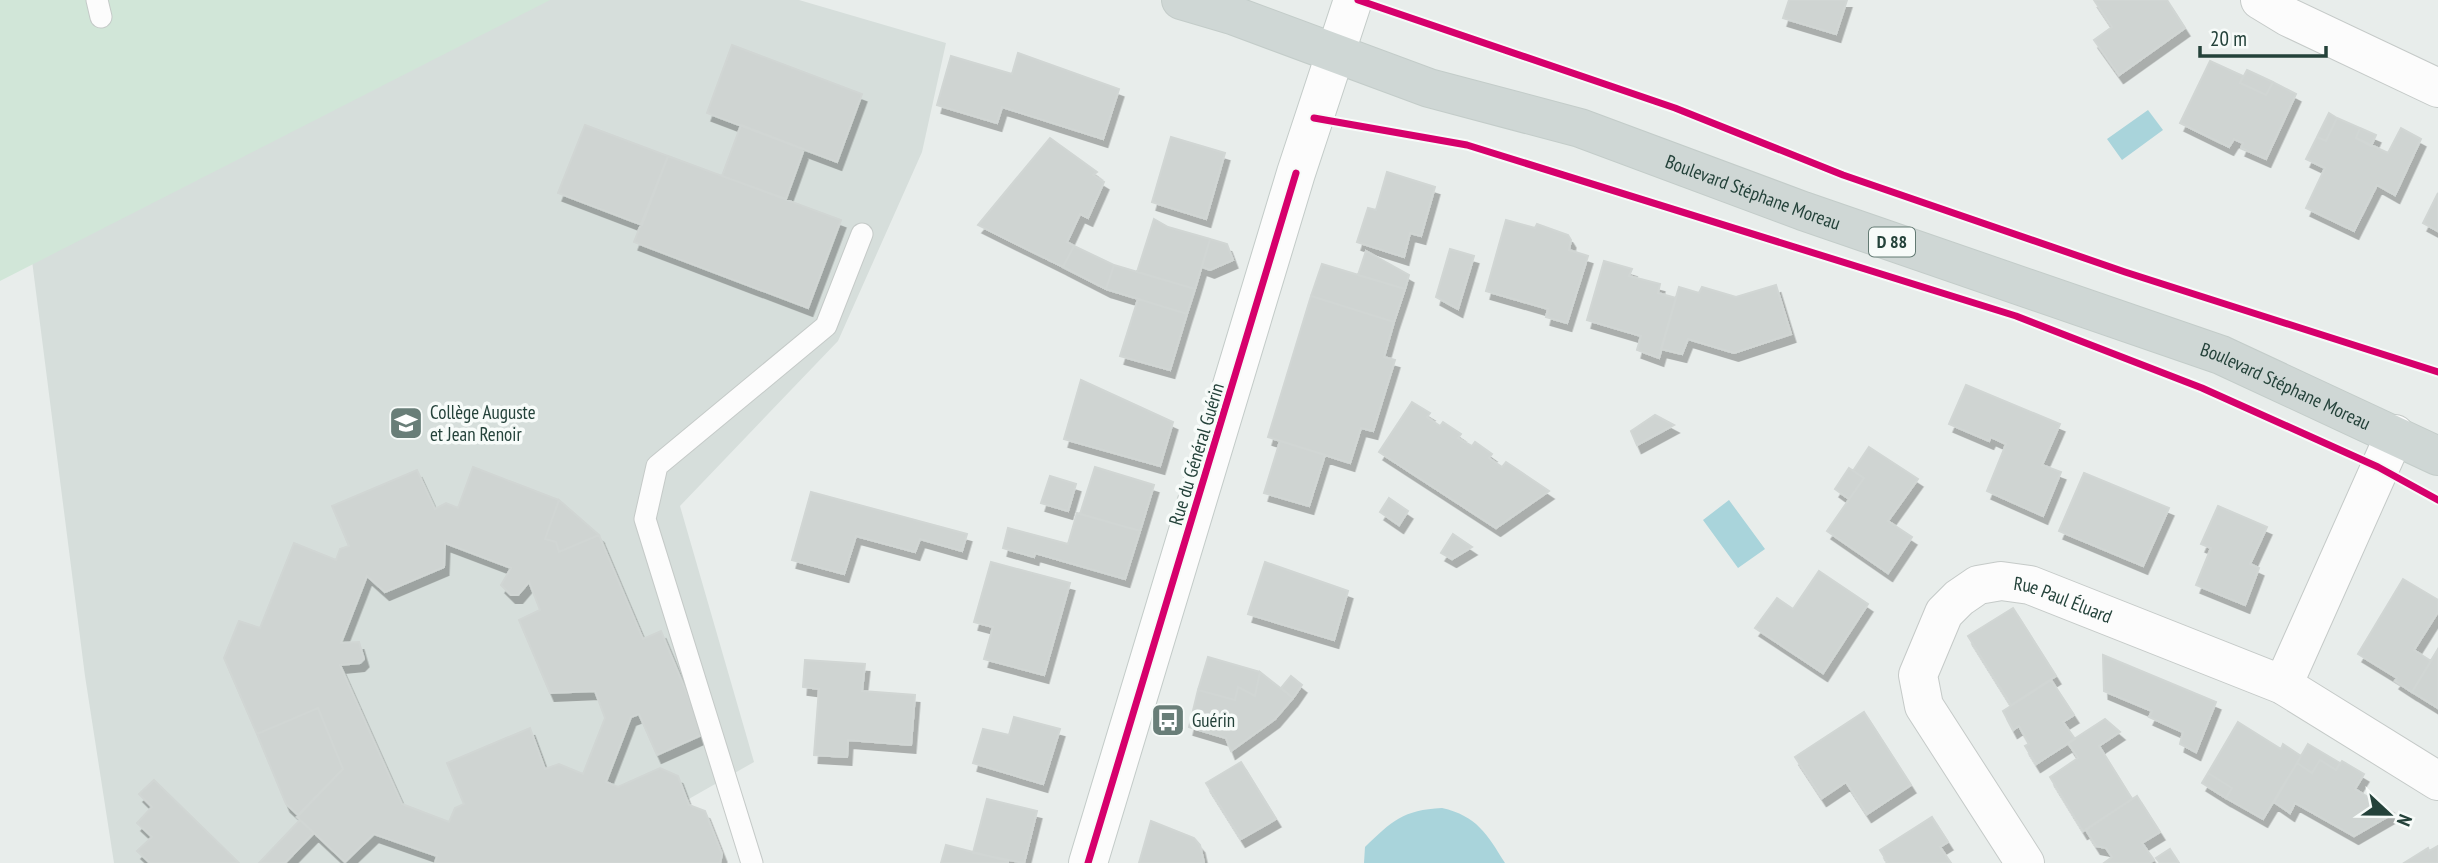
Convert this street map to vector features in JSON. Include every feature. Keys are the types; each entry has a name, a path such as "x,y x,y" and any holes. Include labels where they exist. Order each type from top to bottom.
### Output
{"main road":[{"name":"Boulevard Stéphane Moreau","path":"1181,0 1429,88 1580,128 1803,211 2221,355 2438,456"}],"street":[{"name":"Rue du Général Guérin","path":"1087,863 1353,0"},
{"path":"2260,0 2288,17 2438,88"},
{"path":"2283,685 2395,434"},
{"name":"Rue Paul Éluard","path":"2025,863 1924,706 1918,675 1944,613 1978,584 2001,581 2029,585 2283,685 2438,780"}],"lane":[{"path":"752,863 645,519 657,466 826,326 862,234"}],"shaded area":[{"name":"Collège Auguste et Jean Renoir","path":"424,0 799,0 946,43 922,152 838,341 680,506 754,762 687,800 689,805 705,811 722,854 720,863 114,863 85,676 24,198"}],"green space":[{"path":"0,0 550,0 0,281"}],"water":[{"path":"2148,110 2163,130 2122,160 2107,139"},
{"path":"1729,500 1765,549 1738,568 1703,520"},
{"path":"1442,808 1473,821 1505,863 1364,863 1365,847 1399,818 1417,811"}],"building":[{"path":"1789,0 1847,0 1836,34 1783,18"},
{"path":"2094,0 2167,0 2185,28 2119,75 2094,40 2112,27"},
{"path":"732,45 862,94 837,162 707,113"},
{"path":"1018,53 1119,89 1103,139 1002,107 997,123 937,105 951,56 1012,74"},
{"path":"2210,61 2243,76 2240,83 2266,95 2273,82 2296,94 2266,159 2241,148 2243,143 2234,139 2229,147 2180,123"},
{"path":"2247,70 2273,82 2266,95 2240,83"},
{"path":"2329,113 2337,118 2326,141 2317,137"},
{"path":"2337,118 2360,128 2356,138 2388,153 2401,128 2421,139 2395,195 2377,185 2354,231 2306,208 2325,168 2306,159 2317,137 2326,141"},
{"path":"585,125 668,156 642,225 558,193"},
{"path":"741,125 804,149 786,199 722,176"},
{"path":"2360,128 2376,135 2371,146 2356,138"},
{"path":"1171,137 1225,153 1206,219 1152,202"},
{"path":"1050,138 1097,172 1093,175 1104,182 1088,218 1080,214 1067,242 1074,246 1063,267 978,225"},
{"path":"668,156 841,220 808,308 634,242"},
{"path":"1387,172 1435,187 1421,236 1410,233 1404,257 1357,242 1368,208 1376,210"},
{"path":"2438,193 2438,231 2423,223"},
{"path":"1154,219 1168,227 1210,239 1195,289 1137,272"},
{"path":"1506,220 1535,228 1537,224 1568,235 1571,240 1569,250 1588,256 1567,323 1546,317 1548,309 1486,291"},
{"path":"1210,239 1227,244 1233,260 1210,270 1202,267"},
{"path":"1074,246 1114,265 1106,289 1063,267"},
{"path":"1450,249 1474,256 1458,309 1436,297"},
{"path":"1366,251 1409,275 1405,289 1358,275"},
{"path":"1604,261 1632,269 1629,276 1660,284 1658,293 1676,298 1659,358 1637,350 1641,336 1587,320"},
{"path":"1322,264 1405,289 1394,322 1311,296"},
{"path":"1114,265 1195,289 1187,314 1106,289"},
{"path":"1776,285 1791,334 1734,353 1688,339 1682,354 1661,349 1679,287 1699,293 1702,287 1736,297"},
{"path":"1311,296 1394,322 1384,357 1395,360 1373,431 1361,428 1350,463 1268,437"},
{"path":"1138,299 1187,314 1170,370 1120,356"},
{"path":"1081,380 1173,422 1160,466 1064,439"},
{"path":"1966,385 2060,424 2042,465 2061,472 2043,516 1987,491 2006,444 1991,437 1989,441 1949,424"},
{"path":"1412,402 1430,413 1427,417 1440,426 1443,422 1461,434 1458,438 1472,446 1475,442 1492,454 1489,458 1502,467 1506,462 1549,491 1496,528 1379,452"},
{"path":"1655,415 1674,425 1637,445 1631,431"},
{"path":"1280,441 1325,455 1309,506 1264,493"},
{"path":"1869,447 1918,479 1888,521 1912,537 1888,573 1827,531 1864,478 1853,471"},
{"path":"473,467 559,500 545,539 556,542 559,552 599,535 643,639 661,631 704,734 657,755 639,714 631,717 606,782 618,787 660,768 678,776 689,805 705,811 722,854 720,863 435,863 437,856 374,834 345,862 297,817 343,769 318,708 257,734 224,658 239,621 260,628 294,543 336,560 340,549 349,546 332,506 417,470 435,509 446,503 458,508","holes":["445,543 511,568 501,585 511,595 518,595 529,582 540,610 519,620 550,693 595,691 605,718 583,774 559,764 545,769 530,728 447,763 464,804 455,808 449,822 402,804 340,665 360,663 364,659 359,642 341,643 367,576 385,592 444,567"]},
{"path":"1095,467 1154,485 1140,531 1080,514"},
{"path":"1849,468 1864,478 1849,499 1835,489"},
{"path":"2084,473 2169,508 2143,566 2059,531"},
{"path":"1050,476 1076,484 1068,511 1041,503"},
{"path":"811,492 967,534 962,551 920,539 915,552 856,536 844,574 792,560"},
{"path":"1389,498 1408,511 1399,525 1380,512"},
{"path":"559,500 599,535 559,552 556,542 545,539"},
{"path":"2218,506 2267,527 2250,564 2259,568 2245,605 2196,585 2211,548 2201,544"},
{"path":"1077,513 1140,531 1125,579 1035,553 1034,557 1003,548 1008,528 1068,544"},
{"path":"1453,534 1472,547 1452,559 1441,553"},
{"path":"991,562 1070,583 1044,675 984,659 993,627 974,622"},
{"path":"1265,562 1348,591 1334,640 1248,614"},
{"path":"1819,571 1868,604 1823,673 1755,628 1777,598 1793,609"},
{"path":"2403,579 2438,600 2438,612 2414,650 2431,661 2412,692 2395,681 2397,678 2358,654"},
{"path":"2013,608 2056,676 2011,705 1968,636"},
{"path":"2438,649 2438,708 2412,692"},
{"path":"2103,655 2216,702 2196,752 2180,744 2183,732 2149,717 2152,711 2104,691"},
{"path":"1208,657 1260,672 1255,696 1238,687 1235,700 1198,690"},
{"path":"805,660 865,664 862,691 915,695 911,745 848,740 847,757 814,755 819,689 803,687"},
{"path":"1260,672 1293,698 1275,719 1231,751 1226,738 1189,727 1198,690 1235,700 1238,687 1255,696"},
{"path":"1291,676 1302,685 1293,698 1281,688"},
{"path":"2051,680 2074,715 2063,722 2075,739 2036,764 2025,746 2029,744 2019,726 2013,730 2003,711"},
{"path":"318,708 343,769 298,815 286,804 257,734"},
{"path":"1864,712 1911,785 1867,814 1846,782 1822,798 1795,757"},
{"path":"1014,717 1060,729 1043,784 973,763 983,729 1009,735"},
{"path":"2105,719 2120,732 2099,746 2132,799 2083,831 2050,777 2078,758 2068,743"},
{"path":"2238,722 2281,749 2283,744 2301,756 2263,819 2226,798 2232,788 2208,773"},
{"path":"2308,744 2340,763 2336,770 2320,760 2312,773 2297,763"},
{"path":"2320,760 2336,770 2342,761 2364,774 2355,789 2394,813 2354,836 2295,803 2290,813 2274,802 2297,763 2312,773"},
{"path":"1241,762 1276,819 1241,839 1206,783"},
{"path":"2208,773 2232,788 2226,798 2202,783"},
{"path":"154,780 239,863 150,863 137,851 152,837 137,823 152,807 139,794"},
{"path":"2137,796 2160,832 2142,843 2154,860 2149,863 2104,863 2112,857 2106,848 2096,846 2086,830"},
{"path":"987,799 1037,811 1024,863 973,853"},
{"path":"1932,817 1948,842 1940,847 1951,863 1888,863 1880,850"},
{"path":"300,820 314,833 285,863 259,863"},
{"path":"1151,821 1194,838 1200,845 1204,863 1139,863"},
{"path":"946,845 1008,861 1008,863 941,863"},
{"path":"2438,846 2438,863 2404,863 2428,848 2429,851"},
{"path":"2170,849 2179,863 2160,863 2156,858"}],"cycle path":[{"path":"1358,0 1675,108 1843,175 2125,272 2438,372"},
{"path":"1314,118 1467,145 2016,316 2202,388 2378,467 2438,500"},
{"path":"1088,863 1296,173"}],"place":[{"name":"Collège Auguste et Jean Renoir","path":"406,423"},
{"name":"Guérin","path":"1168,720"}]}
